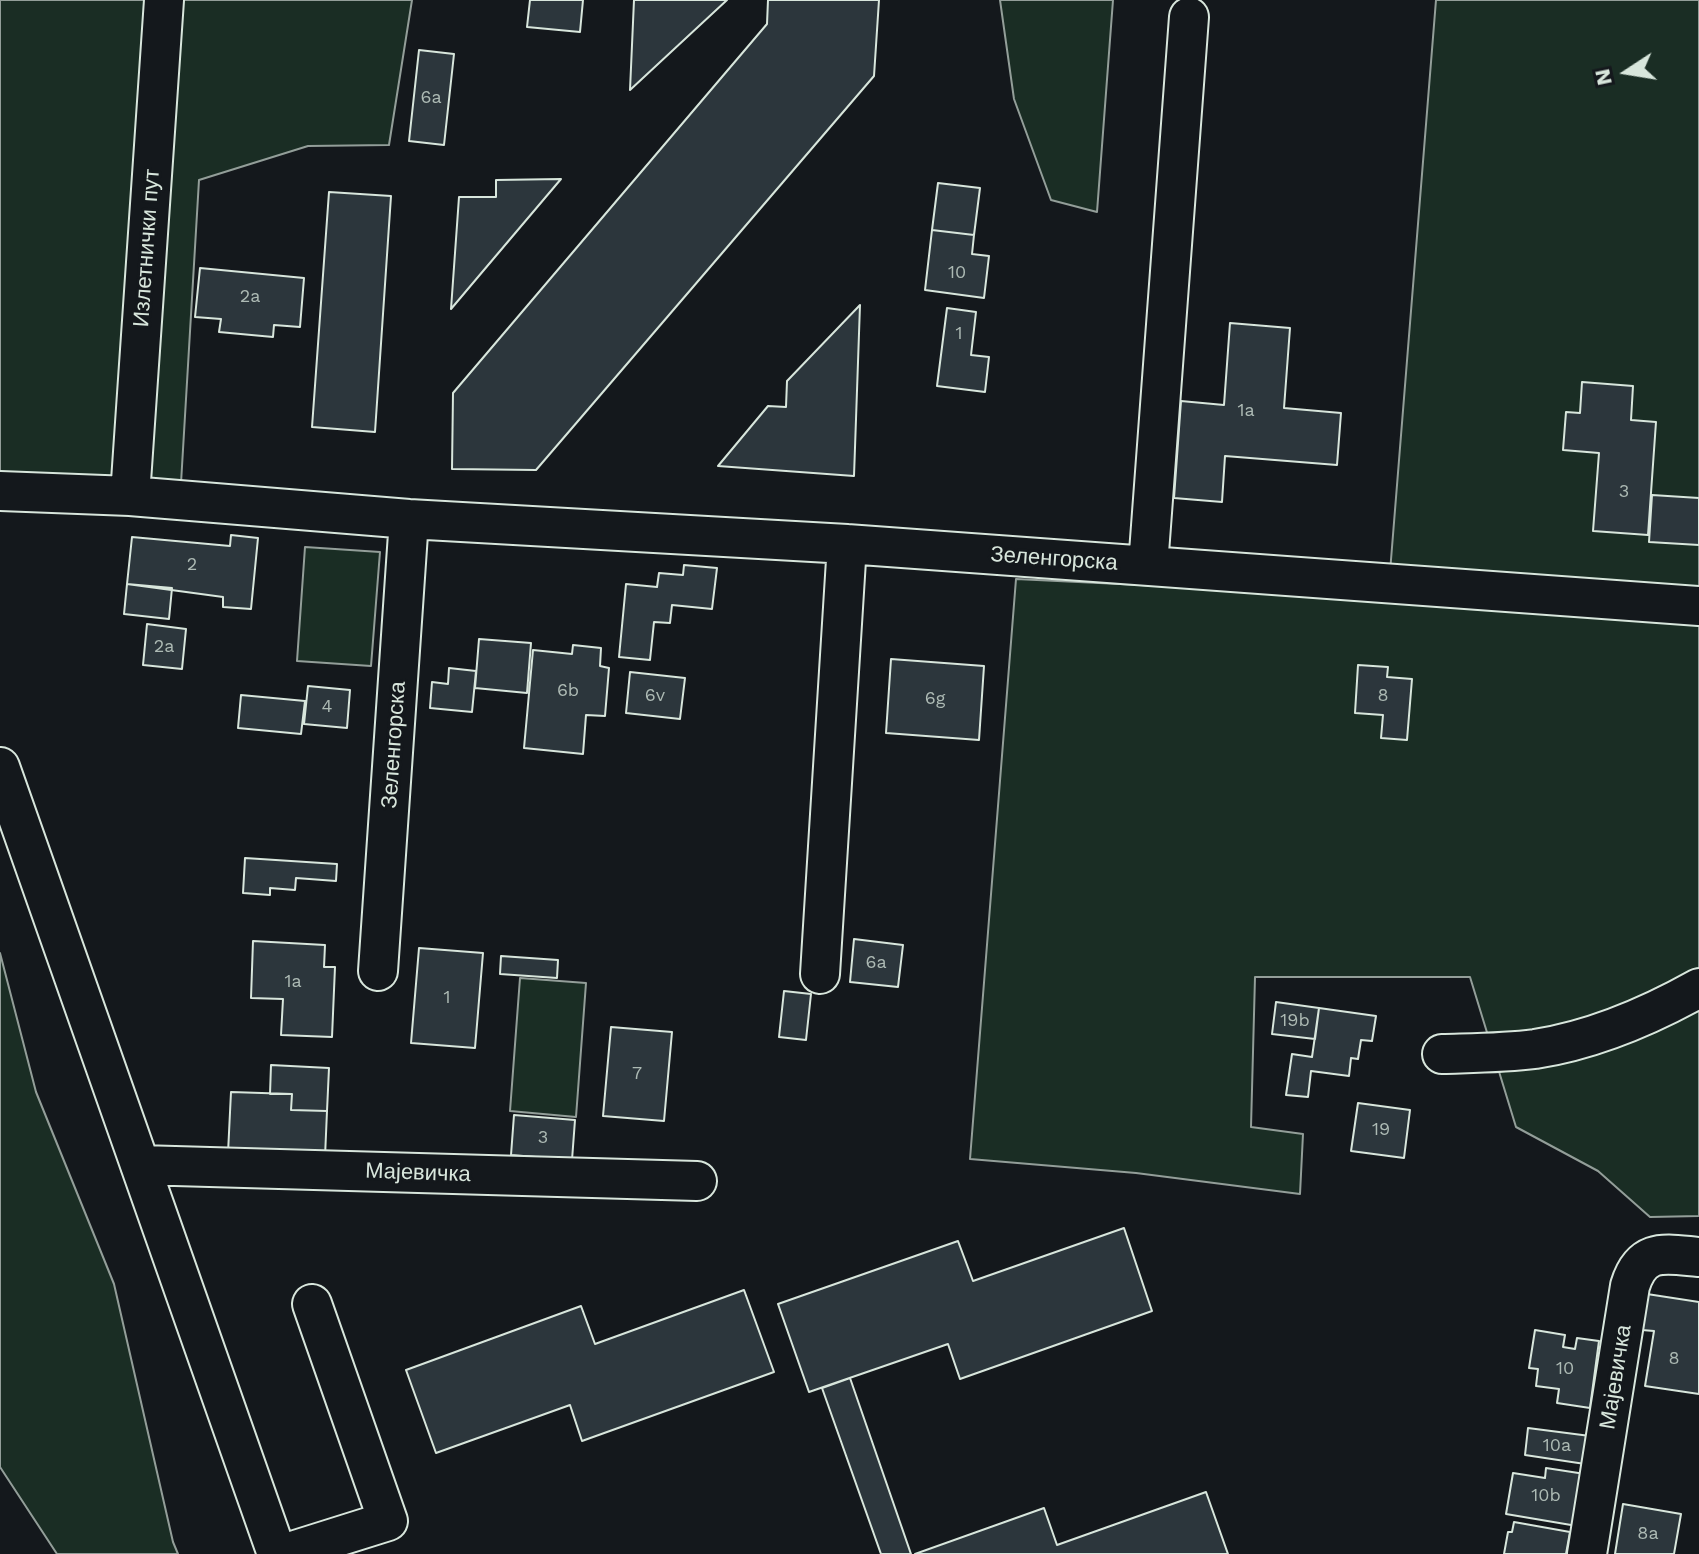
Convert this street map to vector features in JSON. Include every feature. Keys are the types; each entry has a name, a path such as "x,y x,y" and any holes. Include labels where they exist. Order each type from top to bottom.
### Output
{"street":[{"name":"Излетнички пут","path":"130,496 164,0"},
{"path":"1148,566 1189,17"},
{"name":"Зеленгорска","path":"0,491 130,496 409,519 847,544 1699,606"},
{"name":"Зеленгорска","path":"378,971 409,519"},
{"path":"820,974 847,544"},
{"path":"0,767 280,1554 388,1521 312,1304"},
{"path":"1442,1054 1519,1051 1561,1043 1627,1022 1699,988"},
{"name":"Мајевичка","path":"140,1165 697,1181"},
{"name":"Мајевичка","path":"1587,1554 1630,1286 1635,1271 1653,1255 1699,1257"}],"green space":[{"path":"0,0 412,0 389,145 308,146 199,180 180,500 0,491"},
{"path":"1000,0 1113,0 1097,212 1051,200 1014,99"},
{"path":"1436,0 1699,0 1699,1216 1650,1217 1598,1171 1516,1127 1470,977 1255,977 1251,1127 1303,1134 1300,1194 1136,1173 970,1159 1016,579 1388,597"},
{"path":"305,547 380,552 371,666 297,661"},
{"path":"0,953 36,1092 114,1284 178,1554 57,1554 0,1467"},
{"path":"520,978 586,983 576,1117 510,1111"}],"building":[{"path":"530,0 583,0 580,32 527,27"},
{"path":"634,0 727,0 630,90"},
{"path":"768,0 879,0 874,76 536,470 452,469 453,393 767,24"},
{"path":"419,50 454,54 444,145 409,141"},
{"path":"561,179 451,309 459,197 496,197 496,180"},
{"path":"938,183 980,188 974,235 932,230"},
{"path":"329,192 391,196 375,432 312,427"},
{"path":"932,230 974,235 972,254 989,256 984,298 925,290"},
{"path":"200,268 304,278 300,327 274,325 273,337 219,332 221,319 195,317"},
{"path":"860,305 854,476 718,466 768,406 786,407 787,381"},
{"path":"947,308 976,312 971,355 989,357 985,392 937,386"},
{"path":"1230,323 1290,328 1284,408 1341,413 1337,465 1225,456 1222,502 1174,498 1181,401 1224,405"},
{"path":"1582,382 1633,386 1631,420 1656,422 1648,535 1593,531 1599,453 1563,450 1566,412 1580,413"},
{"path":"1652,495 1699,498 1699,545 1649,542"},
{"path":"231,535 258,538 251,609 223,607 223,597 127,584 132,537 230,546"},
{"path":"684,565 717,568 712,609 672,605 670,623 654,622 650,660 619,657 626,584 657,587 659,573 683,575"},
{"path":"127,584 172,588 169,619 124,614"},
{"path":"147,624 186,629 182,669 143,665"},
{"path":"479,639 531,643 527,693 475,688"},
{"path":"573,645 601,648 600,666 609,668 605,716 586,715 583,754 524,748 533,650 572,654"},
{"path":"891,659 984,666 979,740 886,733"},
{"path":"1358,665 1388,667 1387,677 1412,679 1407,740 1381,738 1383,715 1355,713"},
{"path":"449,668 476,671 472,712 430,708 432,682 448,684"},
{"path":"630,672 685,678 680,719 626,713"},
{"path":"308,686 350,690 347,728 304,724"},
{"path":"241,695 305,701 301,734 238,728"},
{"path":"245,858 337,864 336,881 296,878 295,890 270,888 270,895 243,893"},
{"path":"854,939 903,945 898,987 850,982"},
{"path":"253,941 325,945 324,967 335,967 332,1037 281,1035 283,999 251,998"},
{"path":"419,948 483,953 475,1048 411,1043"},
{"path":"501,956 558,960 557,978 500,974"},
{"path":"784,991 811,994 806,1040 779,1037"},
{"path":"1276,1002 1319,1008 1315,1039 1272,1034"},
{"path":"1319,1008 1376,1016 1372,1041 1361,1040 1358,1059 1351,1058 1349,1076 1311,1071 1308,1097 1286,1095 1292,1054 1312,1057"},
{"path":"611,1027 672,1032 664,1121 603,1116"},
{"path":"271,1065 329,1068 327,1111 291,1110 292,1094 270,1094"},
{"path":"231,1092 292,1094 291,1110 327,1111 325,1157 228,1153"},
{"path":"1358,1103 1410,1110 1404,1158 1351,1151"},
{"path":"514,1115 575,1120 572,1160 511,1155"},
{"path":"1124,1228 1152,1311 960,1379 948,1344 809,1392 778,1304 958,1241 973,1281"},
{"path":"744,1290 774,1372 582,1441 570,1405 436,1453 406,1370 581,1306 595,1344"},
{"path":"1647,1294 1699,1302 1699,1394 1645,1386 1654,1331 1642,1330"},
{"path":"1535,1330 1565,1335 1563,1347 1575,1349 1577,1338 1599,1341 1590,1408 1557,1403 1559,1389 1536,1386 1538,1369 1529,1368"},
{"path":"850,1378 911,1554 881,1554 822,1388"},
{"path":"1528,1428 1590,1436 1585,1464 1525,1455"},
{"path":"1546,1468 1585,1474 1577,1526 1506,1514 1513,1473 1545,1478"},
{"path":"1206,1492 1228,1554 915,1554 1044,1508 1057,1545"},
{"path":"1623,1504 1681,1514 1674,1554 1615,1554"},
{"path":"1514,1522 1570,1532 1566,1554 1504,1554 1508,1532 1512,1532"}]}
